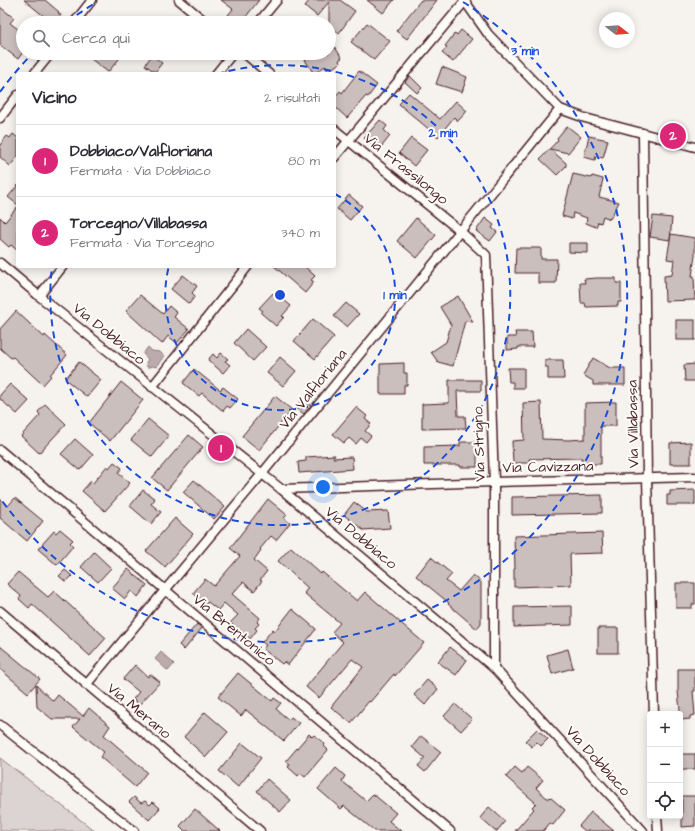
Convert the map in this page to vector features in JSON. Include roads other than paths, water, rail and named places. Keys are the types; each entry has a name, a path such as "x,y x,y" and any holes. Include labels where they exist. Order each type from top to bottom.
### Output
{"street":[{"path":"79,16 92,0"},
{"path":"179,0 198,16"},
{"path":"264,16 277,0"},
{"path":"336,155 465,0 488,34 560,109 585,118 695,147"},
{"path":"36,72 45,60"},
{"path":"218,72 227,60"},
{"path":"252,60 267,72"},
{"path":"0,118 16,98"},
{"name":"Via Valfloriana","path":"86,685 261,475 560,109"},
{"name":"Via Frassilongo","path":"336,131 460,231"},
{"name":"Via Villabassa","path":"642,133 647,479 654,711"},
{"name":"Via Strigno","path":"460,231 486,255 494,482 494,668"},
{"name":"Via Dobbiaco","path":"0,263 261,475 281,489 494,668 643,831"},
{"path":"39,296 61,268"},
{"path":"152,387 246,268"},
{"name":"Via Brentonico","path":"0,450 450,831"},
{"name":"Via Cavizzana","path":"281,489 494,482 695,478"},
{"name":"Via Merano","path":"0,611 260,831"},
{"path":"0,725 134,831"},
{"path":"657,819 658,831"}],"place":[{"name":"Torcegno/Villabassa","path":"673,136"},
{"name":"Dobbiaco/Valfloriana","path":"221,448"}]}
